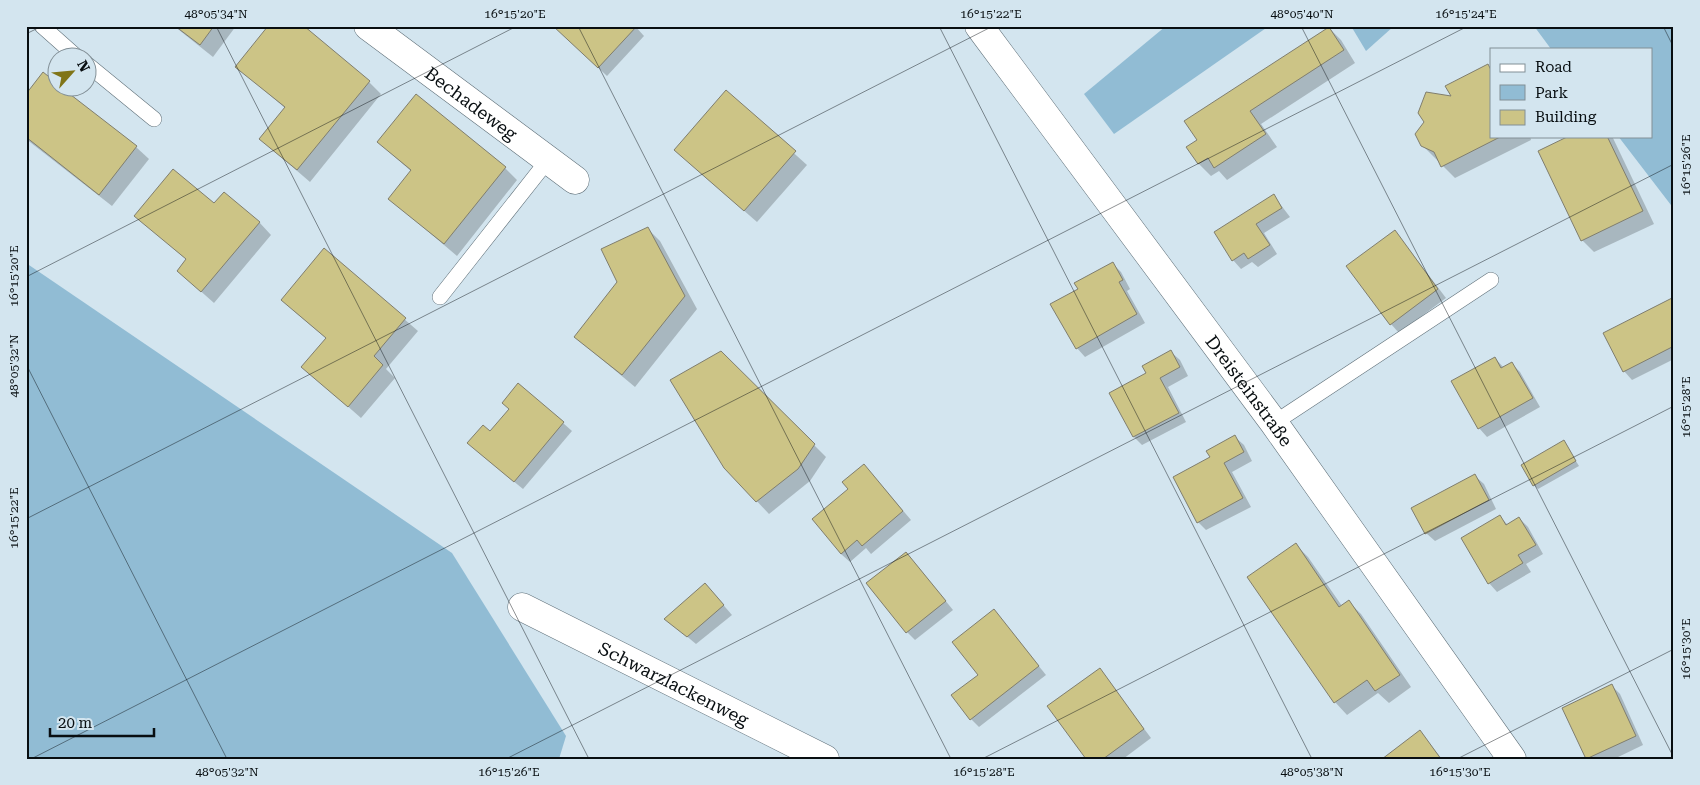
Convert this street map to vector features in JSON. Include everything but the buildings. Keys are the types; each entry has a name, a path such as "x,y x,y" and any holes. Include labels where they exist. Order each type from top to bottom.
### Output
{"street":[{"name":"Bechadeweg","path":"368,26 575,180"},
{"name":"Dreisteinstraße","path":"979,26 1274,424 1512,759"},
{"name":"Schwarzlackenweg","path":"522,607 825,759"}],"lane":[{"path":"42,26 67,48"},
{"path":"98,73 154,119"},
{"path":"440,297 548,160"},
{"path":"1274,424 1491,280"}],"green space":[{"path":"1166,26 1269,26 1114,134 1084,94"},
{"path":"1351,26 1394,26 1366,51"},
{"path":"1534,26 1674,26 1674,209 1620,138 1652,138 1652,48 1550,48"},
{"path":"26,263 452,553 566,736 559,759 26,759"}]}
